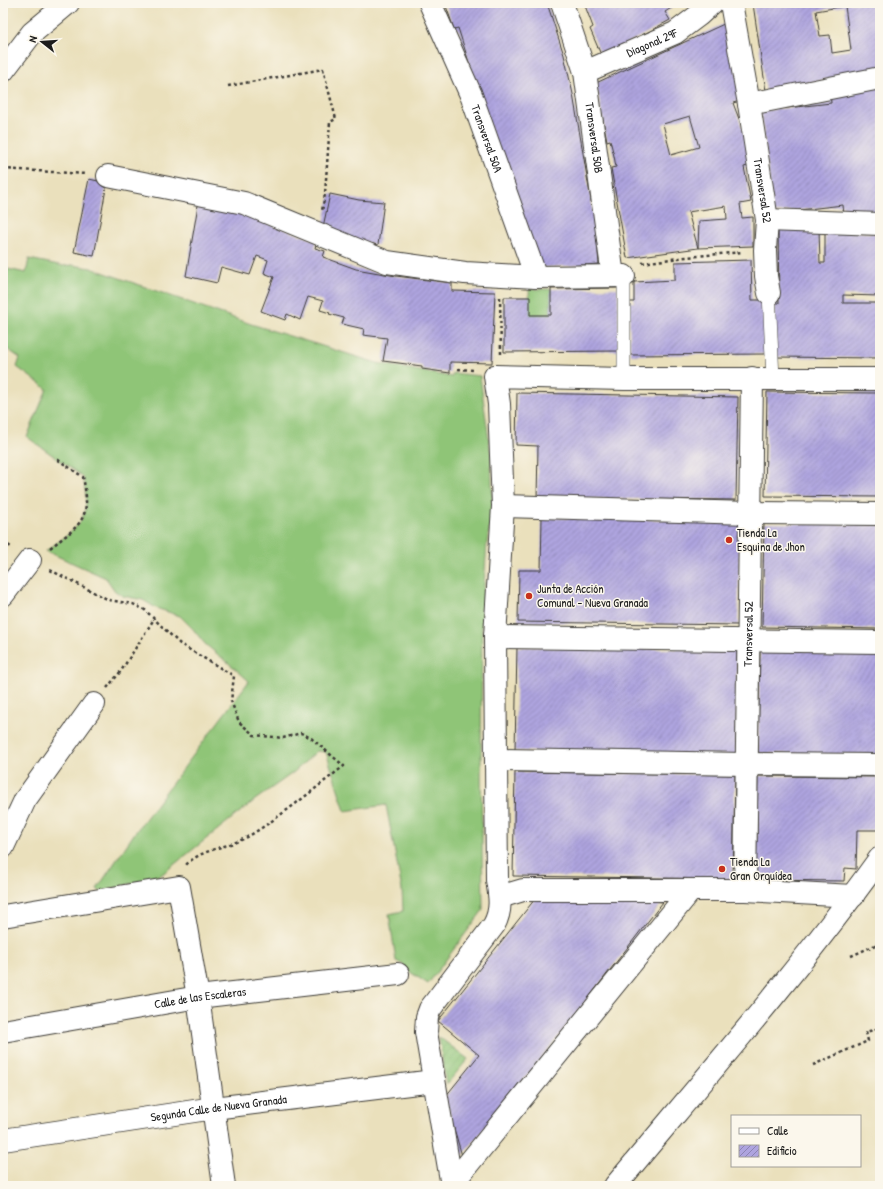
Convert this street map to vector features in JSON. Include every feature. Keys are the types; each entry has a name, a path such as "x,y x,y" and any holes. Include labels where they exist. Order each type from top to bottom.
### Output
{"street":[{"name":"Transversal 50A","path":"430,3 471,95 536,277"},
{"name":"Transversal 50B","path":"562,3 585,72 616,273"},
{"name":"Diagonal 29F","path":"585,72 675,33 712,3"},
{"name":"Transversal 52","path":"731,3 750,104 767,220 765,250 766,276 770,293"},
{"path":"3,71 54,6"},
{"path":"750,104 880,78"},
{"path":"108,176 244,203 387,262 465,273 536,277 616,273"},
{"path":"767,220 880,224"},
{"path":"451,1186 426,1032 427,1017 435,1001 494,925 500,910 500,897 497,880 495,637 503,506 499,404 495,376 624,379 880,379"},
{"name":"Transversal 52","path":"746,890 750,513 762,378"},
{"path":"503,506 750,513 880,514"},
{"path":"3,595 30,560"},
{"path":"495,637 880,642"},
{"path":"3,847 25,800 94,704"},
{"path":"496,760 880,765"},
{"path":"615,1186 774,996 853,896 880,858"},
{"path":"3,916 178,887 198,997 224,1186"},
{"path":"500,897 523,890 746,890 853,896"},
{"path":"451,1186 691,890"},
{"name":"Calle de las Escaleras","path":"3,1030 198,997 398,974"},
{"name":"Segunda Calle de Nueva Granada","path":"3,1140 214,1108 434,1081"}],"lane":[{"name":"Transversal 50B","path":"616,273 624,379"},
{"name":"Transversal 52","path":"762,378 770,293"}],"path":[{"path":"228,86 323,69 336,119 330,122 325,194 317,233"},
{"path":"3,169 108,176"},
{"path":"616,273 686,257 765,250"},
{"path":"500,298 502,376"},
{"path":"30,560 46,551 77,527 86,510 86,494 83,478 57,459"},
{"path":"30,560 109,600 133,604 145,610 180,644 234,676 231,701 239,722 254,735 283,738 301,734 310,738 344,766 287,810 248,837 198,856 189,861 182,869 178,887"},
{"path":"94,704 121,671 154,619"},
{"path":"852,956 880,943"},
{"path":"813,1065 868,1041 866,1032 880,1028"}],"green space":[{"path":"29,259 64,266 72,265 91,268 251,324 377,363 452,377 453,373 480,376 491,455 493,511 487,542 482,614 481,762 483,910 428,984 396,961 389,914 403,911 402,890 386,805 345,811 326,752 317,751 294,772 255,800 161,875 101,892 97,889 134,834 249,681 205,644 180,616 156,608 143,600 123,596 115,591 106,578 46,551 75,528 84,514 86,504 83,477 27,437 47,389 17,367 20,358 3,346 3,268 26,273"},
{"path":"529,289 551,289 551,315 530,315"},
{"path":"439,1037 468,1059 446,1085"}],"building":[{"path":"445,3 547,3 564,55 573,94 596,230 599,264 535,268 458,28 454,29"},
{"path":"584,3 679,3 665,12 670,20 602,57 590,29 593,27"},
{"path":"880,3 880,69 766,91 753,4","holes":["845,6 851,50 832,53 830,35 820,36 816,11"]},
{"path":"726,23 743,100 733,103 745,135 751,165 744,167 751,202 740,204 742,218 753,217 753,246 698,248 627,258 611,168 616,167 610,140 607,141 596,83","holes":["690,116 699,147 671,155 663,124","726,206 727,219 699,221 698,248 688,212"]},
{"path":"880,86 880,217 844,216 843,205 773,213 761,111 831,103 830,93"},
{"path":"89,179 107,183 94,256 74,252"},
{"path":"330,194 359,200 384,202 378,245 322,232"},
{"path":"199,199 317,241 315,248 325,251 323,257 356,269 452,283 452,291 495,292 492,363 450,362 450,373 422,369 422,366 383,361 387,338 363,335 364,329 342,324 344,318 320,310 323,301 308,297 300,320 287,314 285,320 261,311 274,277 264,273 268,260 257,256 250,275 221,267 217,283 186,276"},
{"path":"778,227 819,229 820,263 825,263 825,229 880,234 880,296 843,295 843,303 880,303 880,358 774,357 774,303 779,303"},
{"path":"751,260 752,300 766,300 766,354 630,355 629,302 634,302 634,282 675,280 675,262"},
{"path":"618,288 619,351 504,352 504,297 530,297 530,315 551,315 551,289"},
{"path":"767,392 880,393 880,497 765,496"},
{"path":"517,393 738,397 736,500 537,498 538,446 516,445"},
{"path":"542,518 740,521 738,625 518,622 519,570 541,570"},
{"path":"764,523 880,525 880,629 762,627"},
{"path":"517,647 737,650 736,755 515,751"},
{"path":"760,650 880,651 880,755 758,753"},
{"path":"515,772 735,775 733,879 513,876"},
{"path":"758,776 880,777 880,830 857,830 856,869 845,868 844,881 756,880"},
{"path":"603,897 663,902 547,1051 462,1156 445,1097 479,1055 438,1021 535,899"}],"place":[{"name":"Tienda La Esquina de Jhon","path":"729,540"},
{"name":"Junta de Acción Comunal - Nueva Granada","path":"529,596"},
{"name":"Tienda La Gran Orquídea","path":"722,869"}]}
